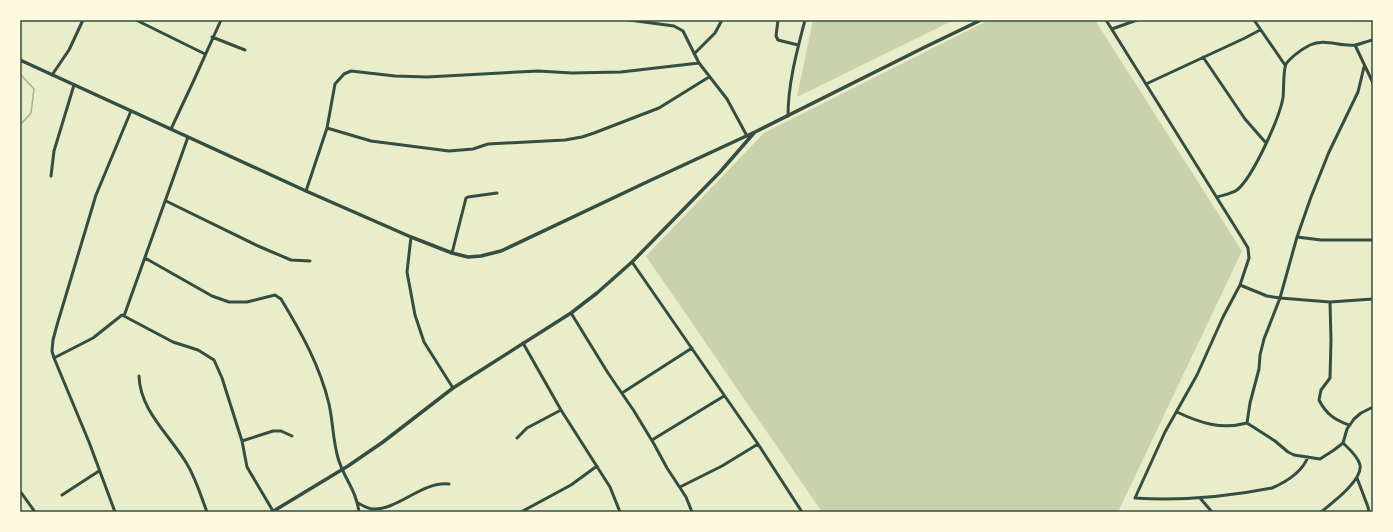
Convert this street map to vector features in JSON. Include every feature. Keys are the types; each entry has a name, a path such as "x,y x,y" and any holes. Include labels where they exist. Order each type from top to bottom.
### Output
{"street":[{"path":"52,75 69,50 83,20"},
{"path":"136,20 142,21 164,35 205,54"},
{"path":"171,129 221,20"},
{"path":"629,20 678,28 683,31 699,63 727,99 747,136"},
{"path":"694,54 715,33 722,20"},
{"path":"778,20 776,36 778,40 798,45"},
{"path":"788,116 788,96 798,45 805,20"},
{"path":"20,60 306,191 411,237 452,253 475,258 501,251 649,180 747,136 980,20"},
{"path":"1106,20 1248,248 1249,258 1240,285 1223,317 1197,375 1165,432 1135,498 1166,500 1217,497 1255,492 1280,485 1305,465 1308,457"},
{"path":"1112,29 1137,20"},
{"path":"1216,197 1233,192 1245,181 1266,143 1282,103 1285,65 1254,20"},
{"path":"1146,84 1260,30"},
{"path":"212,37 245,50"},
{"path":"1285,65 1311,44 1321,42 1354,45 1373,40"},
{"path":"1354,45 1373,83"},
{"path":"1203,57 1245,120 1266,143"},
{"path":"306,191 327,128 335,84 344,74 351,71 395,76 427,77 538,71 572,73 621,72 699,63"},
{"path":"1247,423 1264,339 1280,298 1297,236 1329,152 1358,92 1364,66"},
{"path":"327,128 371,141 449,151 473,149 488,144 565,140 594,133 659,108 709,77"},
{"path":"51,176 54,151 74,85"},
{"path":"115,512 52,351 57,325 94,202 131,111"},
{"path":"54,358 88,341 119,316 124,316 173,342 198,350 214,360 222,378 242,441 247,467 272,512 342,470 383,442 453,388 571,313 602,289 632,262 720,172 755,132"},
{"path":"124,316 188,137"},
{"path":"452,253 466,198 497,193"},
{"path":"166,201 258,246 292,260 310,261"},
{"path":"1297,236 1321,240 1373,240"},
{"path":"411,237 407,272 415,316 424,342 453,388"},
{"path":"145,258 212,296 229,302 247,302 273,295 278,296 281,299 319,372 329,406 336,450 342,470 355,494 359,512"},
{"path":"632,262 758,444 802,512"},
{"path":"1240,285 1261,294 1280,298 1330,302 1373,299"},
{"path":"1330,302 1330,378 1321,390 1319,400 1326,412 1332,418 1349,425"},
{"path":"571,313 652,440 667,468 680,487 692,512"},
{"path":"523,343 562,410 610,487 620,512"},
{"path":"622,394 692,348"},
{"path":"139,376 139,385 149,410 188,464 195,478 207,512"},
{"path":"652,440 724,396"},
{"path":"1176,412 1205,424 1231,426 1247,423 1294,455 1320,459 1343,443 1349,425 1361,413 1373,407"},
{"path":"517,438 528,428 562,410"},
{"path":"242,441 273,431 281,431 292,436"},
{"path":"1321,512 1338,498 1357,478 1360,466 1353,453 1343,443"},
{"path":"680,487 722,466 758,444"},
{"path":"521,512 572,484 597,466"},
{"path":"62,495 99,471"},
{"path":"1357,478 1369,512"},
{"path":"358,503 367,508 374,509 385,507 426,488 441,483 449,484"},
{"path":"20,491 35,512"},
{"path":"1200,498 1212,512"}],"green space":[{"path":"813,20 954,20 797,97"},
{"path":"989,20 1095,20 1242,251 1118,512 822,512 646,256 764,133"}],"waterway":[{"path":"20,74 34,89 31,113 20,125"}]}
